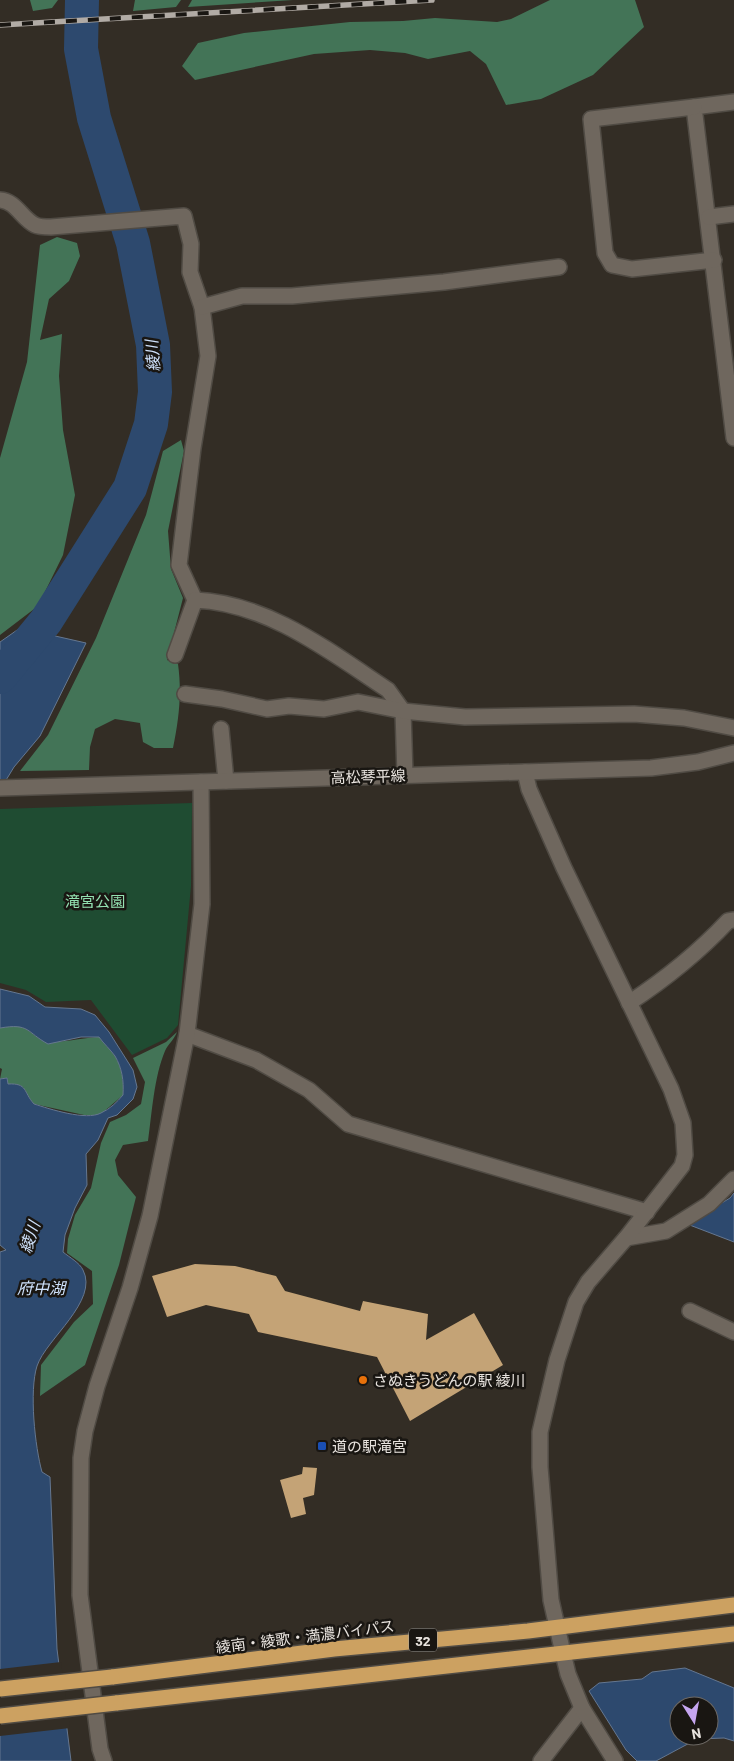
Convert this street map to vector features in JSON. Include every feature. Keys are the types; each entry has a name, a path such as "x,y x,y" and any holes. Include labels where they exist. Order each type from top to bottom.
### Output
{"highway":[{"name":"綾南・綾歌・満濃バイパス","path":"0,1689 334,1649 557,1627 734,1605"},
{"name":"32","path":"0,1716 734,1634"}],"street":[{"path":"714,260 632,269 612,265 605,253 590,119 734,102"},
{"path":"694,107 714,260 729,340 734,438"},
{"path":"0,200 5,200 21,211 34,225 51,228 184,216 191,244 190,272 202,307 208,356 193,448 179,565 194,600 175,655"},
{"path":"709,217 734,214"},
{"path":"202,307 242,296 292,296 444,282 559,267"},
{"path":"194,600 220,601 272,619 311,638 388,690 403,711 405,775"},
{"path":"185,694 222,699 267,709 289,706 324,709 358,702 403,711 465,717 634,714 684,718 734,728"},
{"path":"221,729 226,781"},
{"name":"高松琴平線","path":"0,788 667,766 734,753"},
{"path":"525,772 529,789 564,868 671,1089 683,1122 685,1139 682,1166 626,1238 588,1282 576,1302 557,1360 540,1432 540,1467 550,1581 557,1627 568,1674 582,1708 615,1761"},
{"path":"104,1761 100,1749 80,1596 81,1458 97,1386 130,1288 150,1216 187,1034 202,904 201,782"},
{"path":"629,1003 669,977 699,951 728,921 734,920"},
{"path":"187,1034 256,1060 309,1090 348,1124 647,1212"},
{"path":"626,1238 666,1232 709,1204 734,1180"},
{"path":"690,1311 734,1332"},
{"path":"541,1761 582,1708"}],"green space":[{"path":"30,0 58,0 52,8 33,11"},
{"path":"135,0 181,0 176,7 133,11"},
{"path":"192,0 293,0 188,7"},
{"path":"550,0 635,0 644,27 593,75 541,99 506,105 486,64 470,51 428,59 405,53 370,50 314,54 195,80 182,66 198,43 244,33 350,22 435,18 497,22 511,19"},
{"path":"57,237 77,243 80,256 69,281 49,299 40,340 62,334 59,376 63,430 75,495 63,555 38,606 0,635 0,458 27,362 40,245"},
{"path":"181,440 184,451 168,531 171,569 183,598 167,660 178,664 180,685 177,727 173,748 154,748 143,742 140,723 115,719 95,729 90,747 89,770 20,771 48,735 96,638 146,515 163,451"},
{"name":"滝宮公園","path":"192,803 191,886 178,1025 167,1038 132,1055 91,1000 46,1002 26,990 0,983 0,809"},
{"path":"17,1025 45,1041 52,1042 99,1037 115,1056 119,1065 123,1080 123,1095 100,1115 84,1115 34,1104 22,1087 8,1084 7,1078 0,1079 2,1069 0,1068 0,1028"},
{"path":"177,1032 165,1051 158,1072 148,1141 123,1145 115,1160 118,1175 136,1197 119,1265 85,1365 40,1396 41,1365 74,1322 93,1304 92,1271 67,1253 68,1239 75,1215 91,1188 101,1143 110,1122 126,1115 141,1104 145,1082 133,1058 166,1042"}],"water":[{"path":"20,628 86,643 40,736 14,767 0,790 0,642"},
{"name":"府中湖","path":"0,989 29,996 45,1007 81,1009 95,1015 109,1032 133,1070 137,1087 133,1099 117,1115 108,1118 98,1140 86,1154 87,1185 75,1208 65,1235 63,1252 82,1267 86,1282 84,1294 78,1307 42,1355 37,1366 33,1390 37,1448 42,1472 50,1477 57,1649 71,1761 0,1761 0,1252 6,1250 0,1245 0,1079 7,1078 8,1084 22,1087 34,1104 86,1116 101,1113 116,1103 123,1095 123,1080 115,1056 99,1037 81,1037 48,1044 23,1028 0,1028"},
{"path":"734,1193 734,1242 687,1224 730,1198"},
{"path":"685,1668 734,1688 734,1741 719,1738 719,1696 669,1696 669,1746 684,1746 656,1761 637,1761 626,1750 589,1691 599,1683 642,1679 652,1672"}],"pier":[{"path":"61,1662 70,1728 0,1736 0,1669"}],"building":[{"path":"195,1264 235,1266 276,1276 285,1291 360,1311 363,1301 428,1314 426,1340 474,1313 503,1365 410,1421 377,1357 258,1332 249,1314 206,1305 167,1317 152,1276"},
{"path":"303,1467 317,1468 314,1495 303,1498 306,1514 291,1518 280,1480 302,1474"}],"waterway":[{"name":"綾川","path":"0,677 46,621 130,488 151,424 155,392 153,345 133,243 94,118 81,49 82,0"}],"railway":[{"path":"0,25 432,0"}],"place":[{"name":"さぬきうどんの駅 綾川","path":"363,1380"},
{"name":"道の駅滝宮","path":"322,1446"}]}
